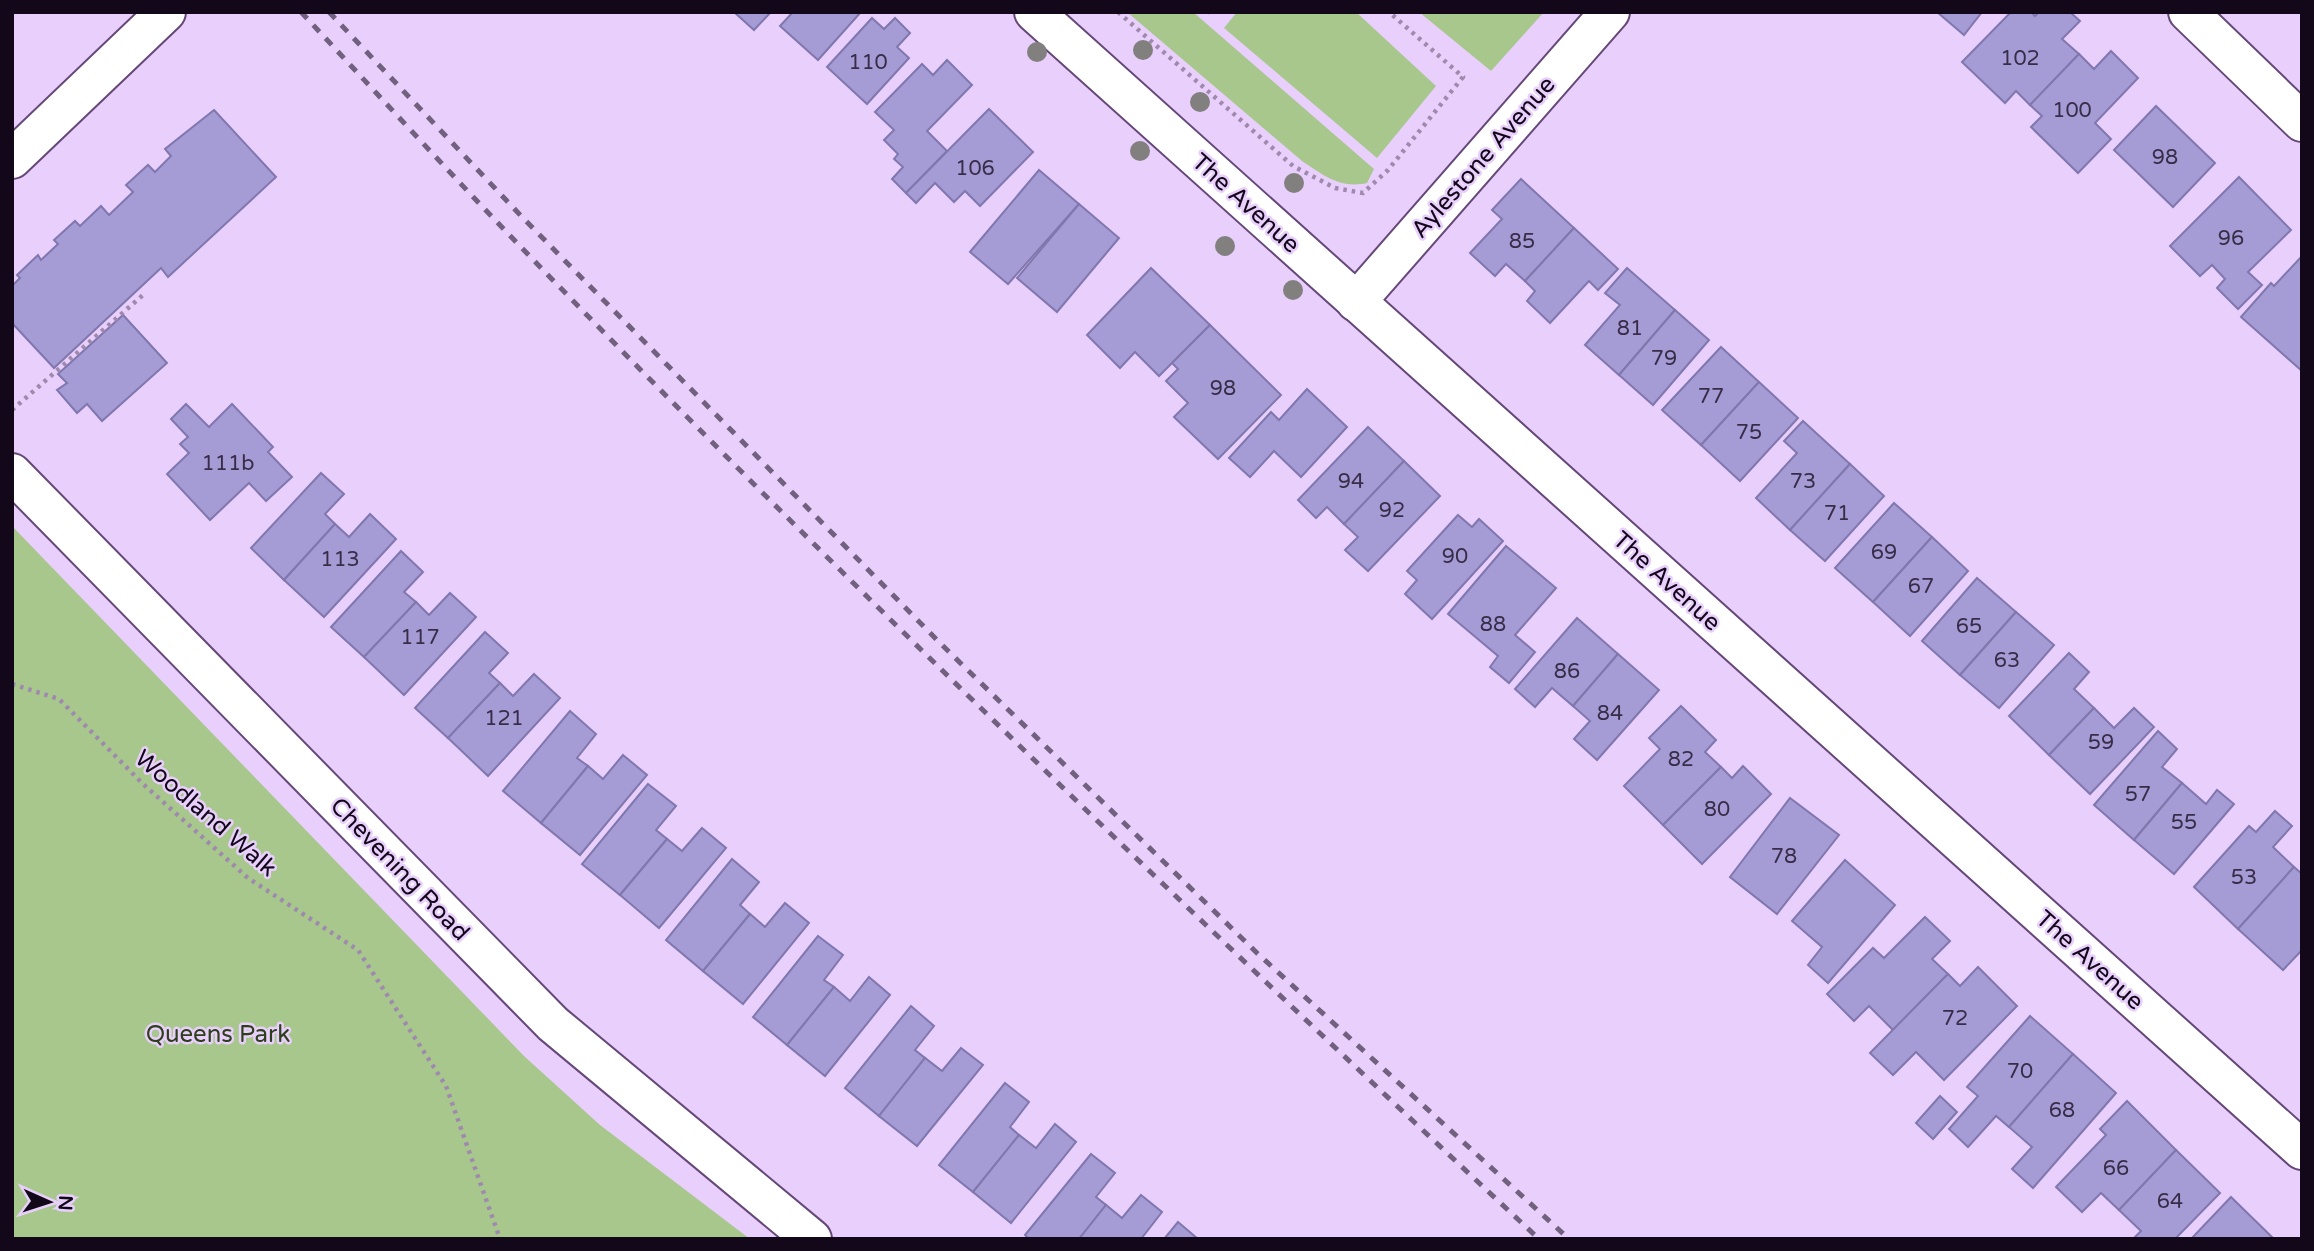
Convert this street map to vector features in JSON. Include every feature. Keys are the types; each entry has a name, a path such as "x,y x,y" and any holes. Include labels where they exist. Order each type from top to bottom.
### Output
{"street":[{"name":"The Avenue","path":"1034,12 2302,1150"},
{"name":"Aylestone Avenue","path":"1356,302 1610,12"},
{"path":"2188,12 2302,122"},
{"path":"12,159 163,15"},
{"name":"Chevening Road","path":"12,473 553,1024 812,1239"}],"path":[{"path":"1118,12 1293,166 1335,188 1363,193 1388,170 1463,77 1389,12"},
{"path":"12,410 143,295"},
{"name":"Woodland Walk","path":"12,684 59,699 143,784 248,878 358,950 446,1086 500,1239"}],"green space":[{"path":"1127,12 1193,12 1374,169 1367,183 1340,182 1302,161"},
{"path":"1237,12 1356,12 1436,86 1377,158 1224,28"},
{"path":"1419,12 1544,12 1491,71"},
{"name":"Queens Park","path":"12,526 524,1056 600,1125 750,1239 12,1239"}],"building":[{"path":"734,12 771,12 754,30"},
{"path":"793,12 861,12 818,60 780,26"},
{"path":"1937,12 1982,12 1964,35"},
{"path":"2011,12 2031,12 2035,16 2039,12 2070,12 2080,21 2062,39 2079,54 2030,105 2016,91 2005,103 1962,62"},
{"path":"872,18 884,29 895,18 910,33 897,47 909,58 867,104 827,67"},
{"path":"2111,51 2138,78 2095,123 2111,139 2078,173 2031,127 2042,116 2030,105 2079,54 2094,69"},
{"path":"947,60 972,85 927,131 947,151 906,193 892,179 903,167 894,159 898,154 884,140 894,130 875,112 922,64 933,75"},
{"path":"2156,106 2215,163 2173,207 2114,150"},
{"path":"989,109 1033,152 980,206 965,191 954,202 935,183 916,203 906,193"},
{"path":"214,110 276,177 168,277 161,268 54,368 12,323 12,286 20,278 17,275 38,255 41,260 58,244 54,240 75,221 80,226 101,206 109,215 133,192 126,185 148,165 155,172 171,156 165,149"},
{"path":"1039,170 1079,204 1008,284 970,252"},
{"path":"2239,177 2291,230 2248,272 2262,285 2238,309 2217,288 2225,279 2212,265 2200,276 2170,246"},
{"path":"1521,179 1574,228 1525,281 1506,264 1495,276 1470,253 1502,219 1492,210"},
{"path":"1079,204 1119,238 1057,312 1017,278"},
{"path":"1574,228 1618,269 1598,290 1589,281 1550,323 1527,301 1535,291 1525,281"},
{"path":"2302,256 2302,371 2241,317 2271,283 2274,286"},
{"path":"1151,268 1210,325 1159,376 1135,352 1120,368 1087,335"},
{"path":"1627,268 1675,310 1619,375 1585,345 1620,305 1605,293"},
{"path":"1675,310 1709,340 1653,405 1619,375"},
{"path":"123,315 167,363 102,421 87,404 77,413 57,390 67,383 58,374"},
{"path":"1210,325 1281,395 1218,459 1174,417 1188,403 1166,381 1178,369 1172,363"},
{"path":"1721,347 1759,382 1701,445 1662,410"},
{"path":"1759,382 1798,418 1740,481 1701,445"},
{"path":"1307,389 1347,427 1301,477 1274,451 1250,477 1229,458 1271,412 1279,420"},
{"path":"186,404 209,427 232,404 273,447 268,452 292,477 266,501 249,483 210,520 167,474 189,453 180,444 188,437 171,419"},
{"path":"1803,421 1850,464 1790,530 1756,498 1797,453 1784,441"},
{"path":"1368,427 1404,461 1344,524 1327,507 1316,518 1298,500"},
{"path":"1404,461 1440,496 1368,571 1345,550 1358,537 1344,524"},
{"path":"1850,464 1884,496 1825,561 1790,530"},
{"path":"321,473 344,494 325,514 335,524 284,580 251,548"},
{"path":"1894,503 1932,537 1873,602 1835,568"},
{"path":"370,514 396,539 324,617 284,580 335,524 349,537"},
{"path":"1458,515 1472,527 1479,519 1503,541 1432,619 1405,594 1417,580 1407,571"},
{"path":"1932,537 1968,571 1910,636 1873,602"},
{"path":"1506,546 1556,588 1515,635 1535,652 1509,683 1490,667 1498,656 1448,614"},
{"path":"401,551 423,572 404,592 416,602 364,657 331,627"},
{"path":"1977,578 2016,612 1960,675 1922,641"},
{"path":"450,593 476,617 404,695 364,657 416,602 429,615"},
{"path":"2016,612 2054,645 1999,708 1960,675"},
{"path":"1577,618 1618,654 1573,706 1552,688 1535,707 1515,689"},
{"path":"485,632 508,653 489,673 500,683 448,738 415,708"},
{"path":"2069,653 2089,672 2074,689 2094,708 2049,755 2009,716"},
{"path":"1618,654 1659,690 1597,760 1574,739 1590,721 1573,706"},
{"path":"534,674 560,698 488,776 448,738 500,683 513,696"},
{"path":"1681,706 1716,740 1705,752 1721,767 1663,825 1624,786 1660,749 1649,738"},
{"path":"2094,708 2114,728 2134,708 2154,727 2090,794 2049,755"},
{"path":"570,711 596,734 577,758 588,766 541,823 503,791"},
{"path":"2158,731 2177,749 2162,767 2182,783 2134,840 2094,805"},
{"path":"623,755 647,775 580,855 541,823 588,766 603,779"},
{"path":"1743,766 1771,794 1702,864 1663,825 1721,767 1732,778"},
{"path":"2182,783 2206,804 2217,790 2234,804 2174,874 2134,840"},
{"path":"648,784 676,806 656,830 667,839 620,895 582,864"},
{"path":"1790,798 1839,835 1777,914 1730,877"},
{"path":"2275,811 2292,826 2273,847 2294,867 2238,929 2194,887 2249,826 2256,832"},
{"path":"702,828 726,848 659,928 620,895 667,839 682,851"},
{"path":"732,859 759,882 740,905 750,914 703,971 666,940"},
{"path":"1845,860 1895,905 1828,983 1808,965 1822,947 1792,921"},
{"path":"2294,867 2302,874 2302,950 2283,970 2238,929"},
{"path":"785,903 809,923 743,1004 703,971 750,914 765,927"},
{"path":"1925,917 1950,941 1932,959 1948,974 1893,1030 1869,1006 1854,1021 1827,994 1873,948 1884,958"},
{"path":"818,936 843,955 824,980 834,987 787,1045 753,1017"},
{"path":"1978,967 2017,1006 1944,1080 1916,1052 1893,1075 1870,1053 1948,974 1960,986"},
{"path":"869,977 890,995 825,1076 787,1045 834,987 850,1001"},
{"path":"911,1006 934,1026 915,1050 925,1058 879,1116 845,1088"},
{"path":"2030,1016 2073,1054 2009,1127 1996,1116 1968,1147 1949,1129 1978,1096 1967,1087"},
{"path":"961,1048 983,1065 917,1146 879,1116 925,1058 942,1071"},
{"path":"2073,1054 2116,1093 2033,1188 2012,1169 2032,1147 2009,1127"},
{"path":"1005,1083 1029,1102 1010,1127 1019,1135 973,1192 939,1165"},
{"path":"1940,1096 1957,1112 1933,1139 1916,1123"},
{"path":"2127,1101 2176,1150 2119,1210 2101,1193 2082,1212 2056,1187 2106,1135 2100,1129"},
{"path":"1055,1124 1076,1142 1011,1223 973,1192 1019,1135 1036,1148"},
{"path":"2176,1150 2220,1193 2175,1239 2133,1239 2141,1231 2119,1210"},
{"path":"1091,1154 1115,1173 1096,1197 1106,1205 1079,1239 1029,1239 1025,1235"},
{"path":"1141,1195 1162,1212 1141,1239 1079,1239 1106,1205 1122,1218"},
{"path":"2231,1197 2274,1239 2191,1239"},
{"path":"1178,1222 1198,1239 1164,1239"}],"railway":[{"path":"301,12 641,371 894,623 1150,871 1539,1239"},
{"path":"329,12 523,218 941,644 1257,953 1569,1239"}]}
